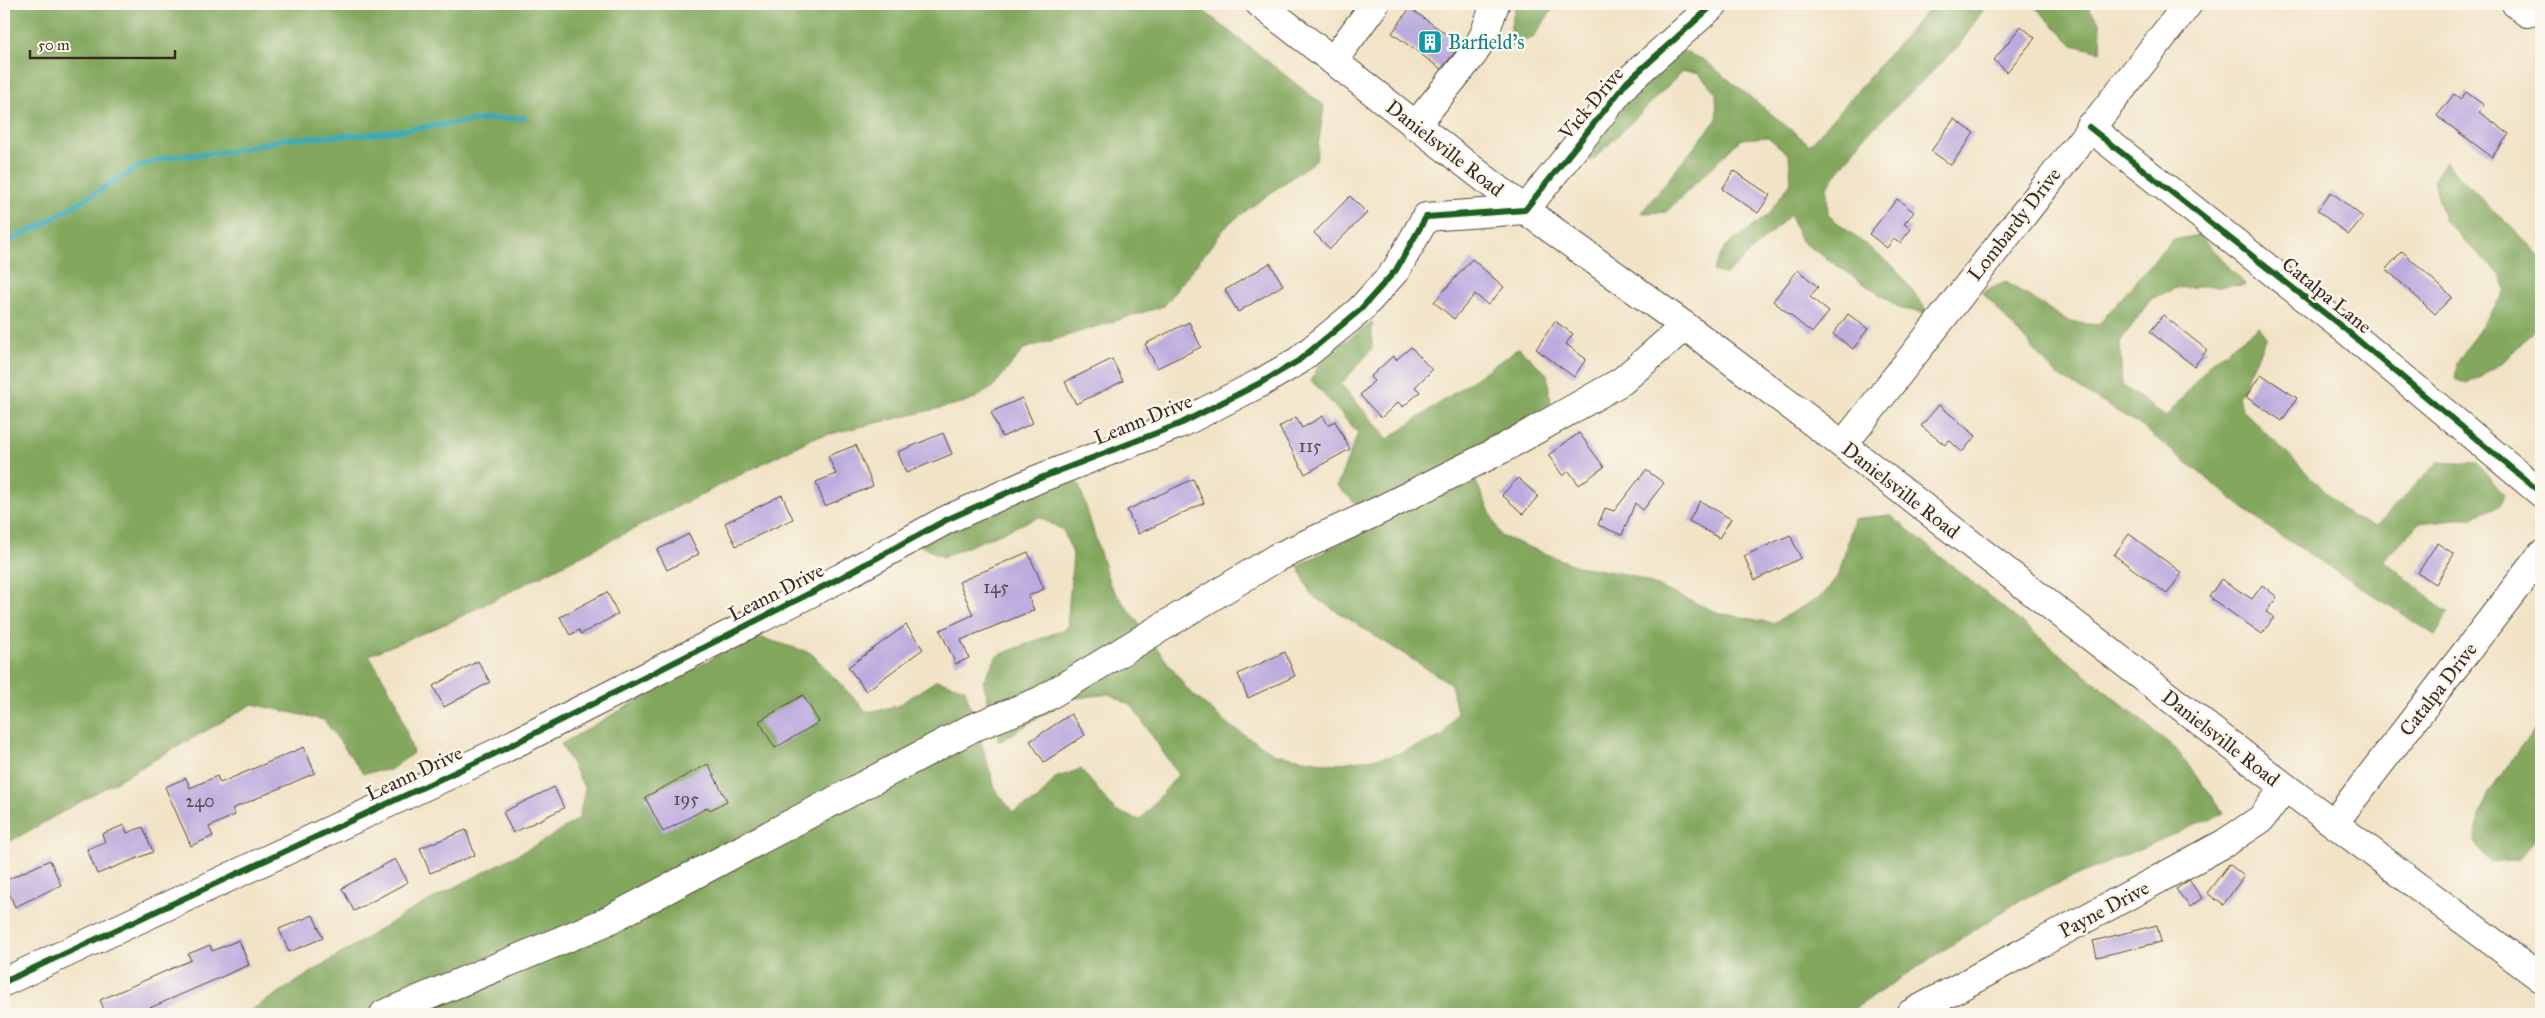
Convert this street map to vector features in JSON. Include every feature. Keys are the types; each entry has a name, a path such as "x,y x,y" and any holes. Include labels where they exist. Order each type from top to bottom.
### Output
{"street":[{"name":"Danielsville Road","path":"1260,4 1524,210 1685,326 2285,788 2541,978"},
{"path":"1333,61 1375,4"},
{"path":"1416,126 1474,53 1484,36 1495,4"},
{"name":"Vick Drive","path":"1524,210 1627,82 1714,4"},
{"name":"Lombardy Drive","path":"1842,446 2089,127 2188,4"},
{"name":"Catalpa Lane","path":"2089,127 2346,330 2541,493"},
{"name":"Leann Drive","path":"4,982 492,755 842,577 946,520 1038,479 1182,423 1262,382 1298,360 1360,310 1396,270 1426,217 1524,210"},
{"path":"384,1014 603,923 972,728 1040,701 1276,558 1376,512 1502,450 1622,381 1685,326"},
{"name":"Catalpa Drive","path":"2334,823 2541,555"},
{"name":"Payne Drive","path":"1910,1014 2225,843 2260,819 2285,788"}],"green space":[{"path":"4,4 1195,4 1324,106 1316,160 1228,224 1164,306 1024,349 992,388 970,401 813,438 448,623 369,655 397,702 413,753 390,770 363,773 324,720 253,704 4,845"},
{"path":"1516,4 1556,4 1533,38 1506,47"},
{"path":"1933,4 1987,4 1958,47 1862,139 1827,187 1828,215 1895,268 1929,313 1901,309 1801,241 1790,215 1726,275 1713,271 1725,247 1768,215 1791,182 1789,155 1768,137 1741,139 1666,212 1641,213 1717,119 1716,93 1697,72 1683,71 1591,162 1581,153 1675,49 1703,59 1810,145"},
{"path":"2032,4 2085,4 2101,23 2100,52 2073,45"},
{"path":"2445,162 2541,257 2541,324 2502,363 2467,384 2455,379 2457,363 2505,291 2502,277 2444,220 2434,180"},
{"path":"2199,235 2246,285 2176,288 2151,299 2120,342 2122,385 2166,417 2213,361 2259,326 2267,337 2238,397 2243,410 2351,517 2376,526 2438,462 2478,464 2504,495 2499,506 2473,517 2419,523 2384,560 2448,613 2435,635 2266,526 2140,425 2057,375 1982,292 2006,282 2070,322 2098,325 2172,240"},
{"path":"1372,323 1372,349 1341,384 1388,439 1519,348 1547,374 1551,403 1536,425 1463,454 1501,536 1577,566 1631,575 1719,613 1773,623 1823,595 1839,574 1854,519 1890,515 2176,749 2224,813 2022,899 1846,1014 245,1014 406,913 549,838 579,818 585,789 561,744 753,635 811,653 867,712 897,706 937,680 965,689 996,791 1013,812 1038,800 1055,778 1081,769 1115,811 1140,820 1178,775 1133,707 1110,694 1069,699 999,742 983,681 997,656 1067,628 1073,554 1063,530 1039,517 943,557 919,545 1059,480 1079,484 1110,585 1188,690 1230,726 1275,754 1334,764 1391,756 1443,736 1457,712 1451,684 1311,595 1298,566 1377,523 1337,486 1358,433 1311,380 1325,355"},
{"path":"2541,724 2541,832 2518,861 2490,862 2475,842 2479,816 2489,793 2534,729"}],"building":[{"name":"Barfield's","path":"1410,8 1461,45 1441,69 1392,33"},
{"path":"2021,26 2035,38 2007,72 1994,60"},
{"path":"2466,92 2484,105 2479,112 2509,134 2492,157 2437,116 2454,94 2461,99"},
{"path":"1954,119 1974,133 1951,165 1931,151"},
{"path":"1734,171 1770,195 1758,213 1722,189"},
{"path":"2331,192 2363,217 2348,235 2317,210"},
{"path":"1350,196 1367,213 1330,249 1314,233"},
{"path":"1897,199 1914,212 1904,224 1911,229 1900,243 1893,239 1887,248 1869,234"},
{"path":"2402,251 2452,297 2435,314 2386,269"},
{"path":"1472,259 1504,287 1488,305 1475,294 1454,319 1434,302"},
{"path":"1270,263 1283,285 1238,312 1225,290"},
{"path":"1798,270 1818,287 1810,297 1829,312 1812,333 1773,301"},
{"path":"1848,314 1868,329 1853,349 1833,334"},
{"path":"2163,315 2207,350 2194,366 2150,332"},
{"path":"1555,321 1573,334 1566,344 1586,359 1574,377 1536,349"},
{"path":"1189,322 1201,347 1157,368 1145,344"},
{"path":"1411,347 1432,370 1415,387 1420,392 1403,407 1398,402 1381,418 1360,395 1374,381 1370,377 1393,356 1396,360"},
{"path":"1112,359 1123,381 1076,404 1065,382"},
{"path":"2261,374 2297,398 2282,421 2246,397"},
{"path":"1022,398 1033,423 1002,437 991,412"},
{"path":"1939,405 1976,436 1962,452 1949,440 1945,445 1921,426"},
{"path":"1323,416 1328,425 1335,421 1350,449 1305,474 1279,427 1296,417 1302,428"},
{"path":"943,433 952,454 906,473 898,452"},
{"path":"1579,433 1604,467 1579,485 1569,471 1563,476 1548,455"},
{"path":"856,445 873,486 825,506 816,482 836,474 828,456"},
{"path":"1646,470 1664,483 1643,510 1635,503 1622,535 1598,525 1605,508 1614,511"},
{"path":"1518,478 1538,496 1523,514 1502,495"},
{"path":"1193,479 1204,503 1138,534 1127,510"},
{"path":"782,495 793,519 736,546 725,523"},
{"path":"1700,501 1731,519 1719,538 1689,521"},
{"path":"689,534 699,554 667,570 657,550"},
{"path":"2129,534 2182,573 2167,594 2114,555"},
{"path":"1790,535 1801,558 1755,580 1744,556"},
{"path":"2437,543 2454,554 2436,584 2418,573"},
{"path":"1028,552 1044,589 1028,596 1034,610 961,640 969,658 956,664 940,630 973,615 959,582"},
{"path":"2221,579 2252,599 2262,585 2277,597 2266,612 2274,617 2262,634 2209,597"},
{"path":"607,592 618,614 581,634 579,630 570,635 560,617"},
{"path":"906,625 923,649 866,691 848,667"},
{"path":"1285,652 1295,676 1248,698 1238,674"},
{"path":"478,661 490,682 444,707 433,686"},
{"path":"803,695 819,722 775,748 759,721"},
{"path":"1071,714 1085,735 1044,762 1030,741"},
{"path":"304,747 315,773 232,809 235,815 209,827 213,836 191,846 165,787 186,778 190,788 217,776 220,783"},
{"path":"708,764 727,801 710,810 708,807 663,832 645,797"},
{"path":"554,787 564,808 513,833 503,812"},
{"path":"124,825 127,833 143,827 153,852 97,874 87,849 105,842 102,834"},
{"path":"466,830 475,855 430,873 420,848"},
{"path":"395,859 408,882 354,911 342,888"},
{"path":"50,860 61,885 15,907 4,881"},
{"path":"2229,864 2244,876 2223,905 2207,893"},
{"path":"2189,880 2202,898 2190,907 2176,889"},
{"path":"313,915 323,938 289,952 279,929"},
{"path":"2157,925 2161,942 2097,957 2093,941"},
{"path":"239,940 249,965 136,1014 106,1014 100,1000 191,960 188,954 210,945 212,951"}],"waterway":[{"path":"4,243 42,225 141,165 170,157 227,152 284,139 371,134 487,119 524,118"}],"cycle path":[{"path":"4,982 492,755 842,577 946,520 1038,479 1182,423 1262,382 1298,361 1360,310 1396,270 1426,217 1525,210 1627,82 1714,4"},
{"path":"2089,127 2346,330 2541,493"}],"place":[{"name":"Barfield's","path":"1430,42"}]}
